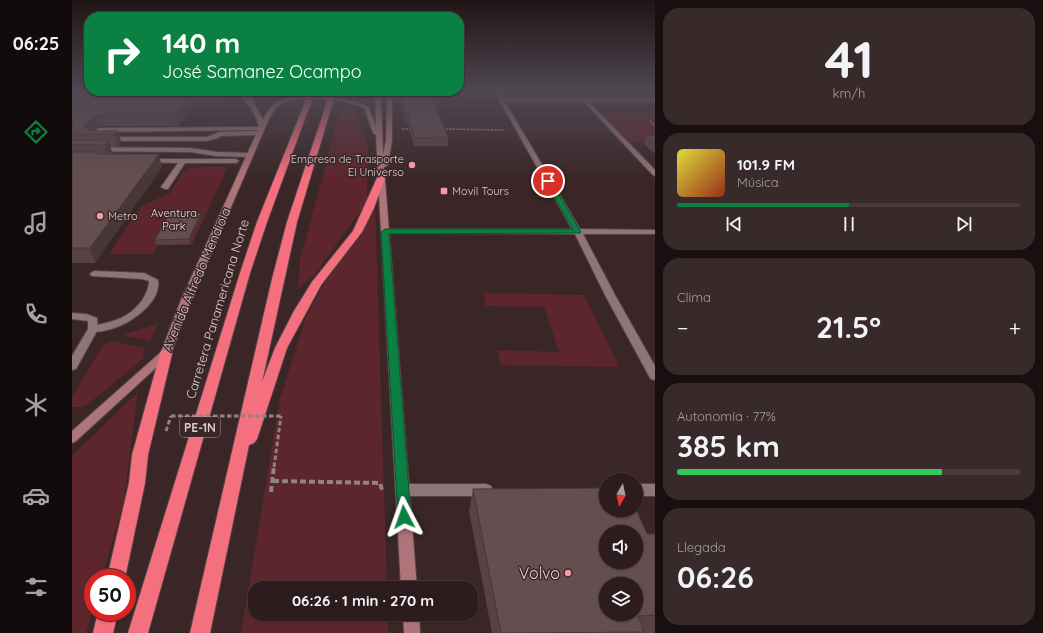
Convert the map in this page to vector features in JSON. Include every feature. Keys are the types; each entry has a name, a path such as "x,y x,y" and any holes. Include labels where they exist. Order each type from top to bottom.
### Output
{"highway":[{"name":"Carretera Panamericana Norte","path":"138,633 248,266 267,208 301,121"},
{"path":"200,633 278,279 292,222 324,121"},
{"path":"234,476 281,348 316,284 357,232 370,208 381,178"},
{"path":"118,569 137,483 140,455 166,354"},
{"path":"103,633 106,621"}],"main road":[{"path":"260,121 261,130"},
{"name":"Avenida Alfredo Mendiola","path":"72,438 166,354 186,300 248,158 267,121"},
{"name":"Avenida Alfredo Mendiola","path":"372,121 380,149"},
{"path":"379,121 381,178 409,581"},
{"path":"381,178 387,160 390,121"},
{"path":"411,621 412,633"}],"street":[{"path":"513,121 578,232 610,295 655,376"},
{"path":"604,121 655,174"},
{"path":"219,132 216,137 207,139 91,138 98,130 219,132 261,130"},
{"path":"72,149 181,149 199,150 212,154 248,158"},
{"path":"204,161 212,157 212,154"},
{"path":"144,161 204,161 248,158"},
{"path":"165,188 183,161"},
{"path":"385,232 655,232"},
{"path":"93,329 118,324 135,315 142,309 152,292 154,285 153,280 144,276 94,274"},
{"path":"72,316 86,317 93,320 93,329 72,366"},
{"path":"403,490 496,490"},
{"path":"643,490 655,490"}],"path":[{"path":"650,121 655,126"},
{"path":"390,129 415,129"},
{"path":"439,129 519,130"},
{"path":"171,416 281,416 271,492"},
{"path":"273,481 380,484 382,490"}],"green space":[{"path":"338,121 359,121 368,145 367,202 314,275 298,289 300,260"},
{"path":"605,121 655,121 655,143 625,142"},
{"name":"Aventura Park","path":"228,167 192,245 157,245 153,254 109,254 141,206 169,194 183,171 190,168"},
{"path":"375,203 387,581 250,581 280,399 306,317 327,279 360,232"},
{"path":"483,293 584,295 619,367 501,365 497,350 559,352 544,307 486,306"},
{"path":"158,324 150,341 122,335"},
{"path":"112,341 145,348 143,359 87,405 72,407 72,397 104,344"},
{"path":"138,392 124,500 105,569 84,569 84,621 90,621 86,633 72,633 72,456"},
{"path":"248,591 248,621 388,621 388,633 241,633"}],"building":[{"path":"72,121 89,121 83,126 93,131 118,131 115,134 72,134"},
{"path":"410,121 441,121 448,137 415,138"},
{"path":"647,136 655,136 655,144"},
{"path":"72,140 109,141 105,145 72,145"},
{"name":"Metro","path":"72,152 99,152 97,154 159,154 90,248 72,248"},
{"path":"201,213 189,239 155,240 169,214"},
{"name":"Volvo","path":"599,488 599,517 640,517 647,534 655,534 655,615 643,616 643,577 599,577 599,621 640,621 644,632 501,633 473,489"}],"place":[{"name":"Empresa de Trasporte El Universo","path":"412,165"},
{"name":"Movil Tours","path":"444,191"},
{"name":"Metro","path":"100,216"},
{"name":"Volvo","path":"568,573"}],"route":[{"path":"404,517 385,232 578,232 548,181"}]}
